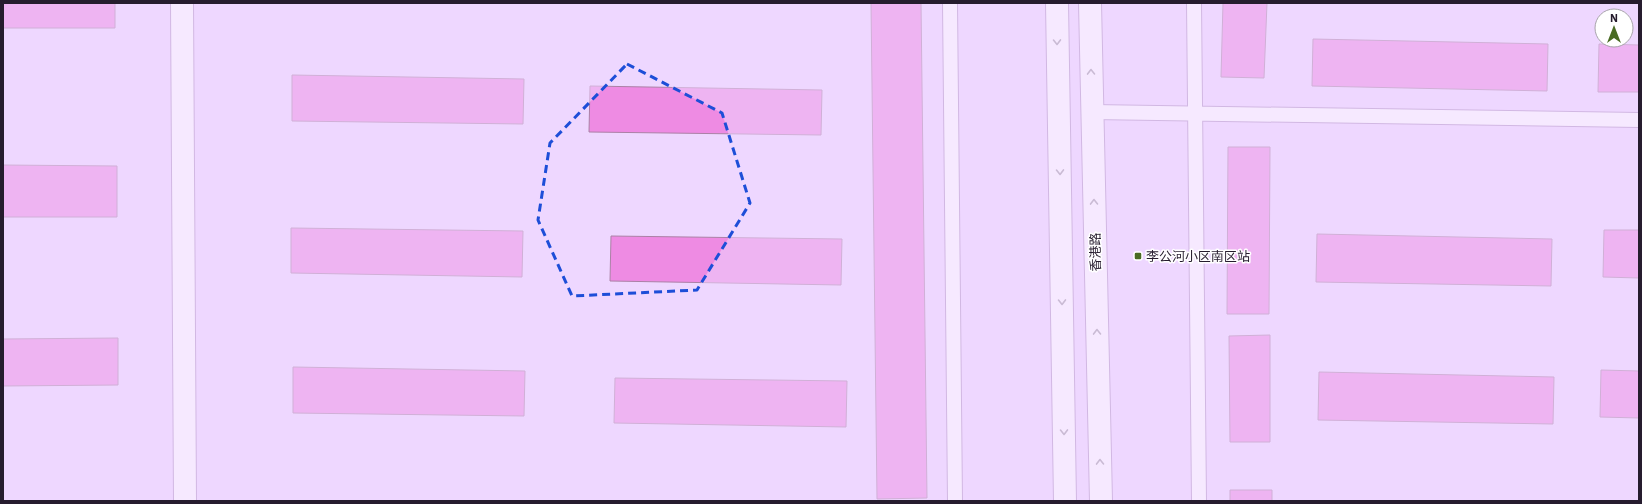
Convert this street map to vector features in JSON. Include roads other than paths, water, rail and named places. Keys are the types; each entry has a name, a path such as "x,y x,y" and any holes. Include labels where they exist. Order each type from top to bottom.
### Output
{"main road":[{"path":"182,3 185,501"},
{"path":"1057,3 1066,501"},
{"name":"香港路","path":"1090,3 1101,501"}],"lane":[{"path":"950,3 955,501"},
{"path":"1194,3 1199,501"},
{"path":"1092,112 1639,120"}],"place":[{"name":"李公河小区南区站","path":"1138,256"}]}
